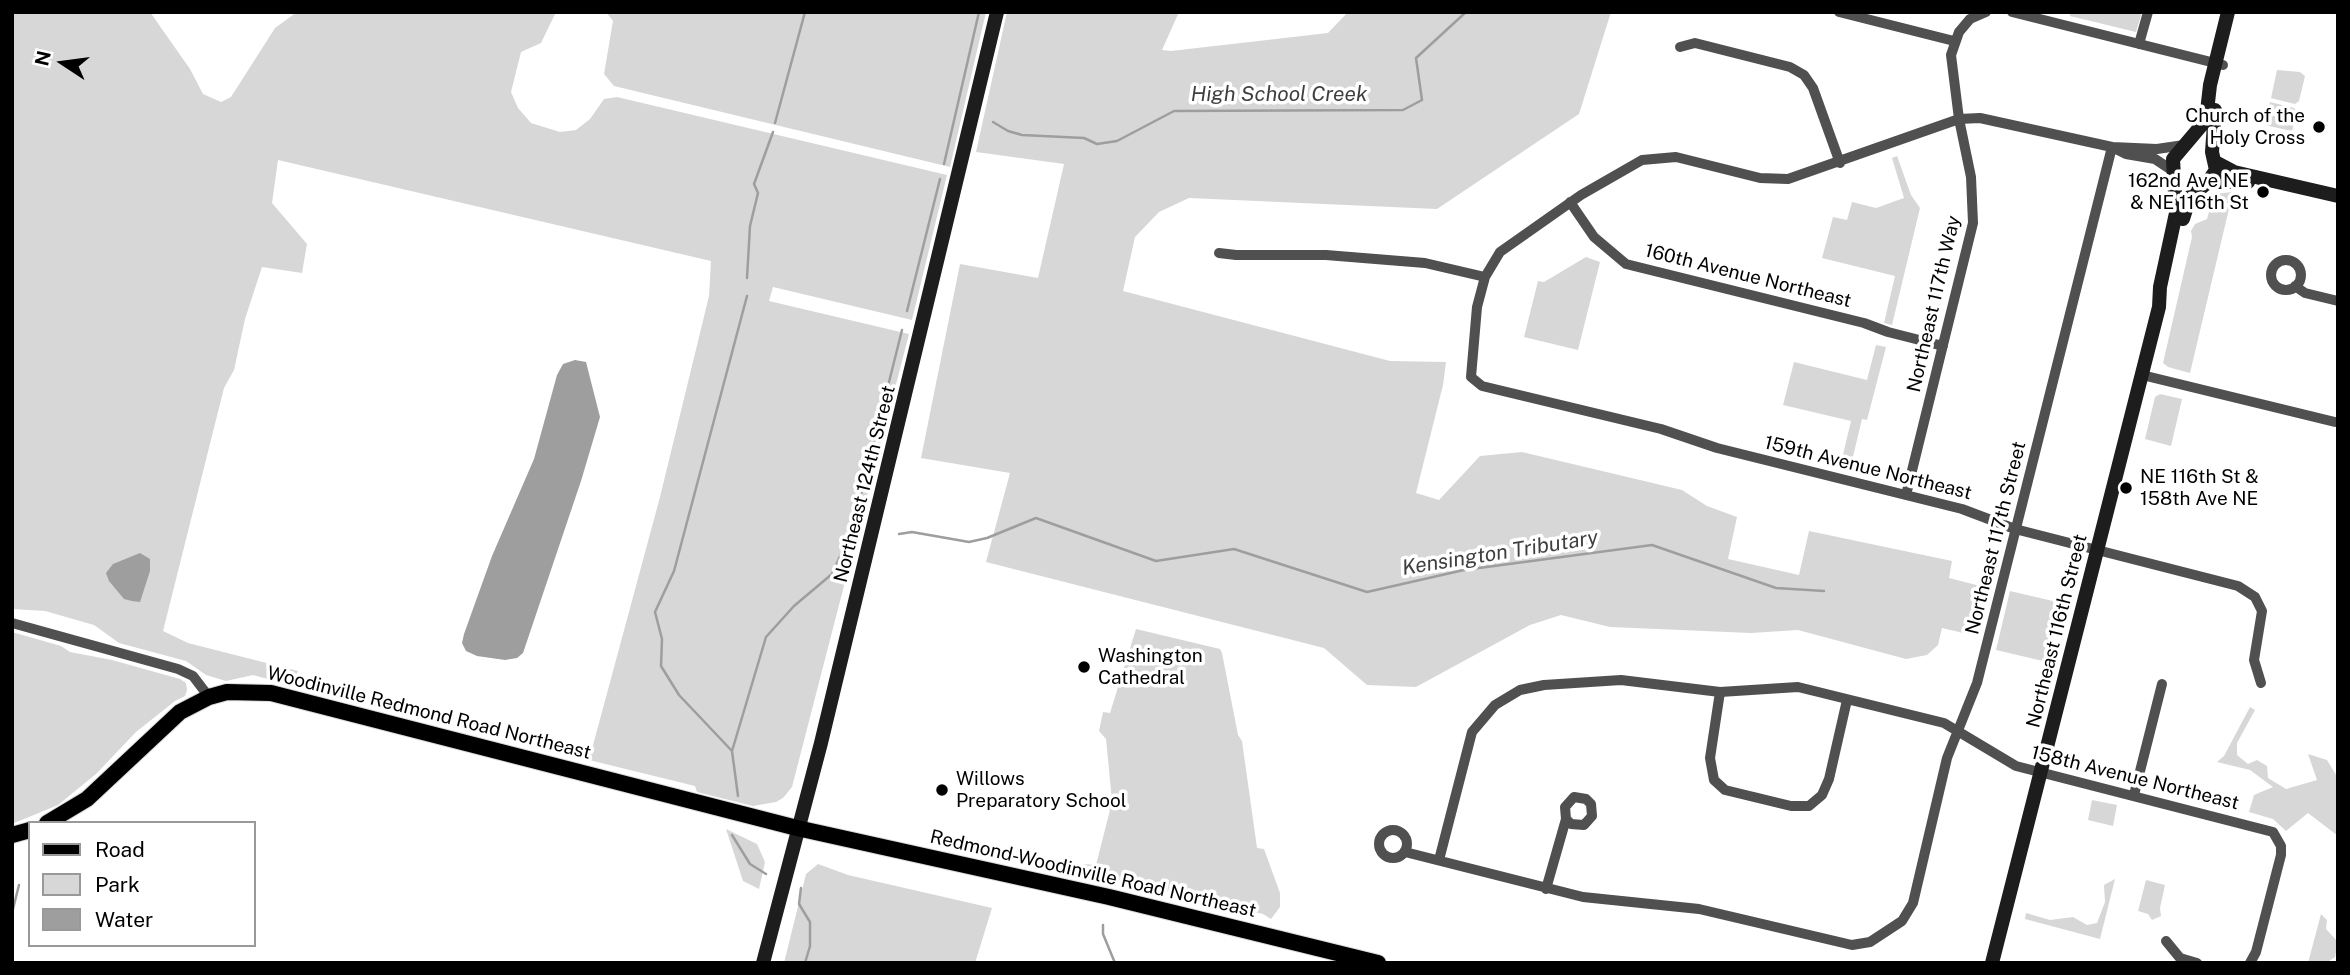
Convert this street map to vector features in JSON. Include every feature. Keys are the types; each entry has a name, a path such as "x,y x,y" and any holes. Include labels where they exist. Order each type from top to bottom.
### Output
{"main road":[{"name":"Woodinville Redmond Road Northeast","path":"50,821 87,799 180,712 209,697 226,692 253,692 295,698 797,828"},
{"name":"Redmond-Woodinville Road Northeast","path":"797,828 1109,897 1378,963"}],"street":[{"name":"Northeast 124th Street","path":"762,963 821,743 997,12"},
{"path":"1839,12 1954,41 1970,19 1986,12"},
{"path":"2012,12 2219,64"},
{"path":"2061,24 2065,12"},
{"path":"2139,44 2148,12"},
{"name":"Northeast 116th Street","path":"1992,963 2159,307 2160,288 2176,213 2173,159 2206,120 2228,12"},
{"name":"Northeast 116th Street","path":"2159,307 2169,289 2186,205 2204,184 2214,157 2219,64 2235,12"},
{"name":"Northeast 117th Way","path":"1906,495 1973,223 1971,177 1959,119 1951,55 1954,41"},
{"path":"1680,47 1695,43 1790,66 1804,75 1813,88 1840,163"},
{"path":"1219,253 1236,256 1326,255 1425,263 1485,277 1510,243 1570,202 1642,160 1676,157 1760,178 1788,179 1840,163 1959,119 1980,118 2112,147 2157,149 2197,143 2234,172 2338,196"},
{"path":"2112,147 2126,154 2155,159 2186,185 2242,181 2265,185 2273,182"},
{"name":"Northeast 117th Street","path":"1546,889 1616,901 1699,909 1852,945 1870,942 1902,921 1913,902 1947,758 1977,683 2112,147"},
{"name":"160th Avenue Northeast","path":"1570,202 1594,237 1626,264 1864,323 1943,346"},
{"name":"159th Avenue Northeast","path":"1485,277 1477,307 1471,377 1482,386 1648,426 1717,448 1962,509 2015,529 2238,586 2255,597 2262,611 2255,669 2262,683"},
{"path":"2295,286 2305,293 2338,301"},
{"path":"2142,375 2336,422"},
{"path":"12,623 178,669 193,676 209,697"},
{"name":"158th Avenue Northeast","path":"1439,860 1472,732 1495,705 1520,690 1589,681 1621,680 1720,692 1798,687 1922,716 1957,731 2016,766 2264,827 2278,839 2281,855 2256,952 2250,963"},
{"path":"2134,795 2162,684"},
{"path":"1720,692 1710,758 1714,780 1725,790 1791,806 1809,806 1822,795 1829,779 1847,700"},
{"path":"1405,852 1546,889 1566,819"},
{"path":"2166,941 2180,958 2197,963"}],"green space":[{"path":"12,12 150,12 190,69 203,94 221,102 231,97 275,28 297,12 556,12 541,43 521,52 511,92 518,108 531,123 560,132 576,130 590,119 604,99 617,97 947,175 912,320 773,287 769,301 909,334 792,787 783,798 753,806 697,792 695,786 589,760 660,497 709,296 711,261 278,160 272,203 307,244 302,273 262,267 245,319 234,370 224,388 163,631 188,643 298,671 294,679 286,684 253,675 226,681 206,675 186,661 119,643 94,625 45,611 12,609"},
{"path":"606,12 986,12 950,167 614,86 604,74 613,21"},
{"path":"1007,12 1179,12 1162,50 1171,51 1328,33 1348,12 1611,12 1579,114 1437,209 1189,198 1159,212 1135,237 1123,291 1390,361 1446,362 1443,385 1416,493 1439,500 1480,456 1522,452 1682,490 1707,506 1737,517 1728,559 1799,575 1809,531 1952,561 1949,578 1988,588 1976,636 1942,628 1938,645 1927,655 1906,659 1798,630 1751,633 1610,627 1561,615 1530,625 1416,687 1367,685 1324,648 986,562 1010,473 921,458 960,264 1038,278 1064,164 976,152"},
{"path":"2070,12 2142,12 2136,32 2070,16"},
{"path":"2277,70 2300,72 2305,76 2299,101 2295,104 2271,98"},
{"path":"2270,102 2294,108 2297,112 2292,131 2264,125"},
{"path":"1897,156 1911,195 1920,208 1892,325 1884,323 1895,276 1822,258 1833,217 1847,220 1852,202 1876,208 1904,198 1892,158"},
{"path":"2233,192 2190,373 2168,367 2163,363 2192,237 2191,231 2195,224 2207,219 2214,194"},
{"path":"1586,257 1600,262 1578,350 1524,337 1538,281 1544,282"},
{"path":"1876,345 1886,347 1867,420 1862,419 1850,469 1840,467 1851,421 1783,405 1794,362 1867,380"},
{"path":"2160,394 2182,399 2171,446 2145,439 2155,397"},
{"path":"2010,591 2057,602 2043,661 1996,650"},
{"path":"1136,629 1220,649 1222,653 1238,735 1242,741 1257,848 1264,849 1280,893 1280,907 1271,919 1263,914 1142,884 1082,873 1084,864 1096,865 1110,810 1103,804 1112,801 1106,739 1099,731 1103,712 1110,713"},
{"path":"12,632 61,646 70,652 112,660 180,679 186,683 187,690 185,696 136,732 96,774 58,805 12,824"},
{"path":"2250,707 2255,710 2237,743 2237,755 2248,764 2257,760 2267,766 2268,778 2286,789 2317,780 2308,754 2327,760 2338,778 2338,836 2308,813 2286,831 2273,819 2249,812 2254,795 2273,787 2250,770 2217,762 2224,756"},
{"path":"2092,800 2117,805 2113,826 2088,820"},
{"path":"726,829 757,844 765,862 759,889 743,881"},
{"path":"818,864 848,875 992,908 975,963 784,963 806,874"},
{"path":"2115,879 2100,939 2025,919 2026,913 2050,920 2073,917 2087,925 2097,923 2105,902 2104,885"},
{"path":"2146,880 2165,885 2161,916 2152,920 2148,914 2138,911"},
{"path":"2321,914 2327,920 2326,929 2338,942 2335,957 2326,963 2308,963"}],"water":[{"path":"575,360 586,362 600,417 581,481 523,653 517,658 505,660 477,656 466,651 462,643 464,634 492,556 534,459 557,375 563,364"},
{"path":"140,553 150,559 150,571 140,602 124,599 106,573 113,564"}],"waterway":[{"path":"775,123 805,12"},
{"path":"944,164 979,12"},
{"name":"High School Creek","path":"993,122 1022,135 1084,138 1097,144 1117,141 1174,111 1403,110 1422,100 1416,58 1466,12"},
{"path":"747,278 750,226 758,193 754,184 773,132"},
{"name":"High School Creek","path":"907,311 940,179"},
{"path":"732,751 679,695 661,666 662,639 655,612 674,571 747,296"},
{"name":"High School Creek","path":"738,796 732,751 766,637 794,606 832,574 852,530 902,330"},
{"name":"Kensington Tributary","path":"899,534 912,532 969,542 987,538 1036,518 1156,561 1234,549 1367,592 1464,570 1652,545 1776,588 1824,591"},
{"name":"High School Creek","path":"732,835 750,864 766,874"},
{"path":"12,913 19,885"},
{"name":"High School Creek","path":"801,888 799,904 810,922 810,946 805,963"},
{"path":"1103,925 1103,934 1115,963"}],"place":[{"name":"Church of the Holy Cross","path":"2319,127"},
{"name":"162nd Ave NE & NE 116th St","path":"2263,192"},
{"name":"NE 116th St & 158th Ave NE","path":"2126,488"},
{"name":"Washington Cathedral","path":"1084,667"},
{"name":"Willows Preparatory School","path":"942,790"}]}
